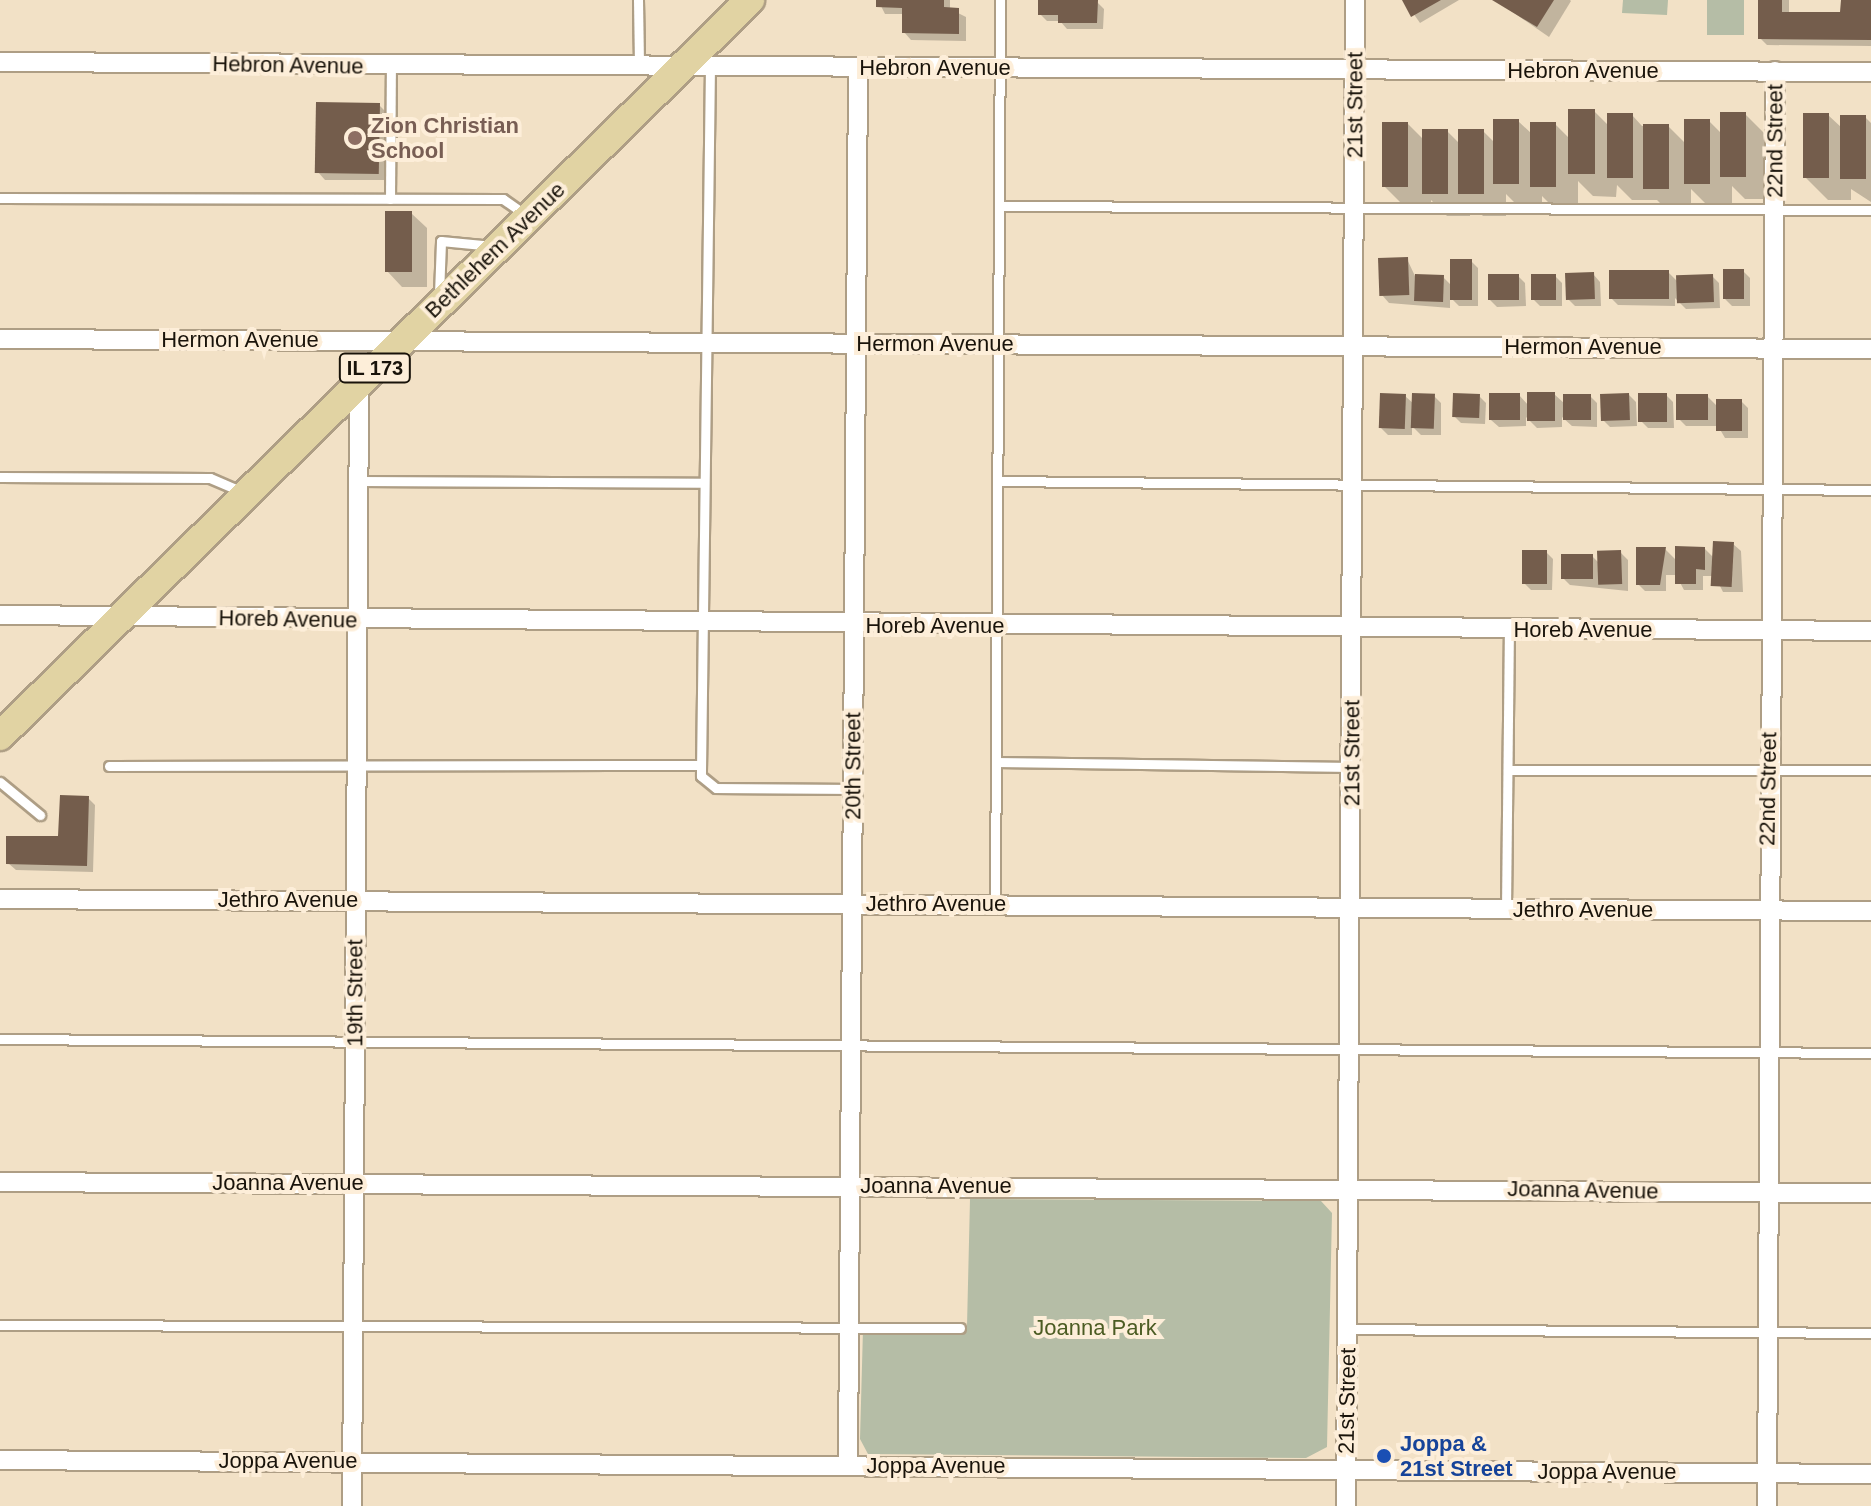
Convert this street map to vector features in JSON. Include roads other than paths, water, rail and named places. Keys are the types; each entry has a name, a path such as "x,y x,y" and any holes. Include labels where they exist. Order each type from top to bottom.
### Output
{"main road":[{"name":"Bethlehem Avenue","path":"0,736 126,615 439,302 696,66 750,0"}],"street":[{"name":"21st Street","path":"1346,1506 1355,0"},
{"name":"Hebron Avenue","path":"0,62 1871,72"},
{"name":"20th Street","path":"848,1465 858,67"},
{"name":"22nd Street","path":"1767,1506 1766,910 1776,348 1775,71"},
{"name":"Hermon Avenue","path":"0,339 1871,349"},
{"name":"19th Street","path":"352,1506 361,620 359,384"},
{"name":"Horeb Avenue","path":"0,615 854,625 1871,631"},
{"name":"Jethro Avenue","path":"0,899 1871,911"},
{"name":"Joanna Avenue","path":"0,1182 1871,1193"},
{"name":"Joppa Avenue","path":"0,1460 1871,1474"}],"lane":[{"path":"638,0 639,66"},
{"path":"995,904 1000,0"},
{"path":"390,199 391,65"},
{"path":"696,66 705,343 700,765 704,780 716,788 853,789"},
{"path":"0,198 503,199 529,217"},
{"path":"999,206 1871,210"},
{"path":"439,302 441,241 499,247"},
{"path":"0,477 210,478 248,494"},
{"path":"360,481 703,483"},
{"path":"997,481 1871,490"},
{"path":"1506,910 1509,629"},
{"path":"996,762 1352,767"},
{"path":"109,766 700,765"},
{"path":"1508,770 1871,770"},
{"path":"0,782 40,815"},
{"path":"0,1039 1871,1053"},
{"path":"0,1325 849,1324 960,1328"},
{"path":"1348,1329 1871,1333"}],"place":[{"name":"Zion Christian School","path":"355,138"},
{"name":"Joppa & 21st Street","path":"1384,1456"}],"park label":[{"name":"Joanna Park","path":"1095,1328"}]}
